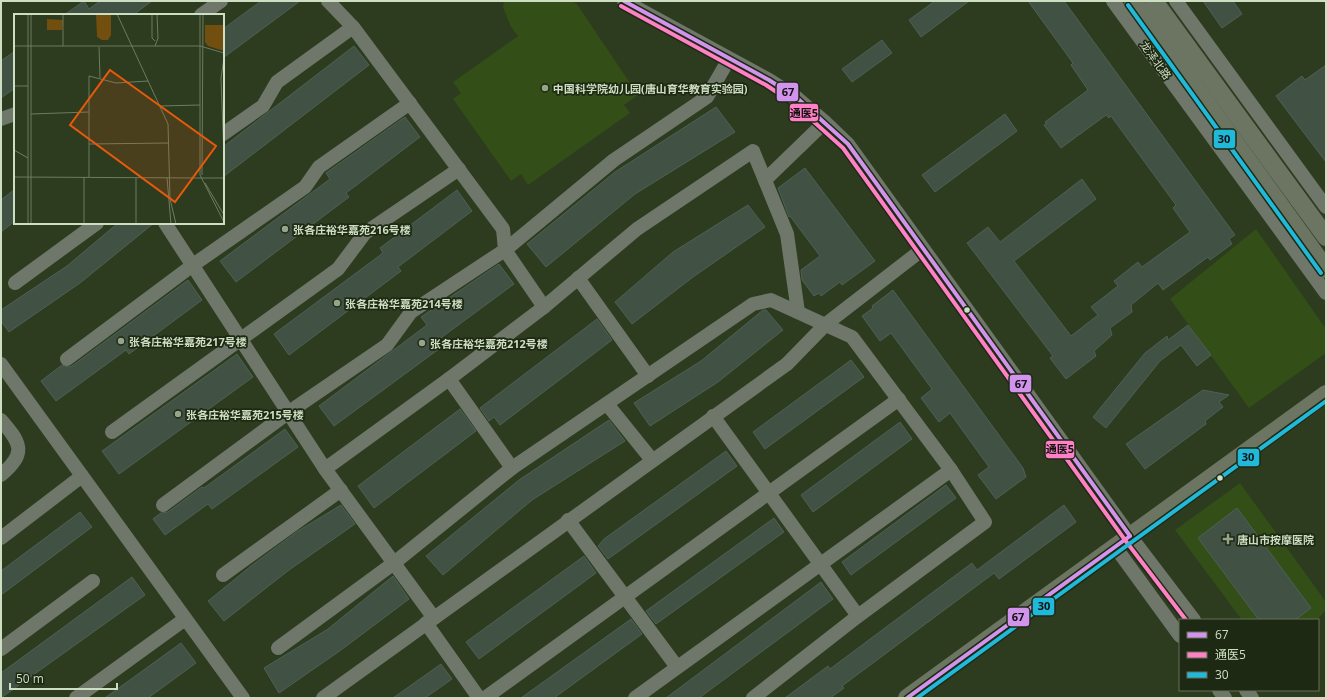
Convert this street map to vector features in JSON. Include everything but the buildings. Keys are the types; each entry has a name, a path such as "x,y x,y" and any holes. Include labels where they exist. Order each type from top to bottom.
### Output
{"main road":[{"name":"龙泽北路","path":"1133,1 1326,269"},
{"path":"1154,1 1326,237"},
{"path":"906,698 1116,548 1130,536 1326,394"}],"street":[{"path":"202,14 221,1"},
{"path":"328,1 352,27 503,229 506,250 544,307"},
{"name":"龙泽北路","path":"1113,1 1326,293"},
{"path":"1176,1 1326,207"},
{"path":"626,2 729,58 797,98 826,122 848,144 1130,536 1193,619"},
{"path":"224,133 263,106 277,82 352,27"},
{"path":"163,505 289,412 387,345 411,312 506,250 614,160 707,97 729,58"},
{"path":"67,359 193,265 305,187 319,167 410,103"},
{"path":"1,119 14,114"},
{"path":"764,180 826,122"},
{"path":"325,469 449,379 544,307 637,229 753,151 787,234 798,312"},
{"path":"112,432 242,340 338,269 365,233 459,169"},
{"path":"15,283 96,224"},
{"path":"166,224 325,469 394,563 479,698"},
{"path":"323,698 568,520 787,364 826,324 924,249"},
{"path":"578,278 648,376"},
{"path":"278,648 394,563 512,468 753,304 771,300 852,337 951,470 985,522 858,616 753,698"},
{"path":"1,364 243,698"},
{"path":"449,379 512,468"},
{"path":"485,698 899,399"},
{"path":"607,404 652,460"},
{"path":"713,416 858,616"},
{"path":"1,420 16,437 18,444 16,460 1,475"},
{"path":"635,698 951,470"},
{"path":"1,538 82,476"},
{"path":"223,575 341,490"},
{"path":"568,520 677,667"},
{"path":"1116,548 1179,635"},
{"path":"1,649 93,581"},
{"path":"76,698 185,619"}],"shaded area":[{"name":"中国科学院幼儿园(唐山育华教育实验园)","path":"504,1 571,1 577,4 638,95 624,105 630,113 528,185 521,174 511,181 453,99 461,93 453,82 518,36 511,27 503,7"},
{"path":"1256,229 1326,329 1326,353 1249,408 1170,299"},
{"path":"1240,483 1326,602 1326,610 1318,619 1241,619 1175,530"}],"transit line":[{"name":"67","path":"624,1 769,80 797,98 848,144 1130,536"},
{"name":"30","path":"1128,5 1321,273"},
{"name":"通医5","path":"621,6 766,85 793,103 843,148 1125,540 1185,619"},
{"name":"30","path":"917,698 1326,401"},
{"name":"67","path":"907,698 1130,536"}],"place":[{"name":"中国科学院幼儿园(唐山育华教育实验园)","path":"545,88"},
{"name":"张各庄裕华嘉苑216号楼","path":"285,229"},
{"name":"张各庄裕华嘉苑214号楼","path":"337,303"},
{"name":"张各庄裕华嘉苑217号楼","path":"121,341"},
{"name":"张各庄裕华嘉苑212号楼","path":"422,343"},
{"name":"张各庄裕华嘉苑215号楼","path":"178,414"},
{"name":"唐山市按摩医院","path":"1228,539"}]}
